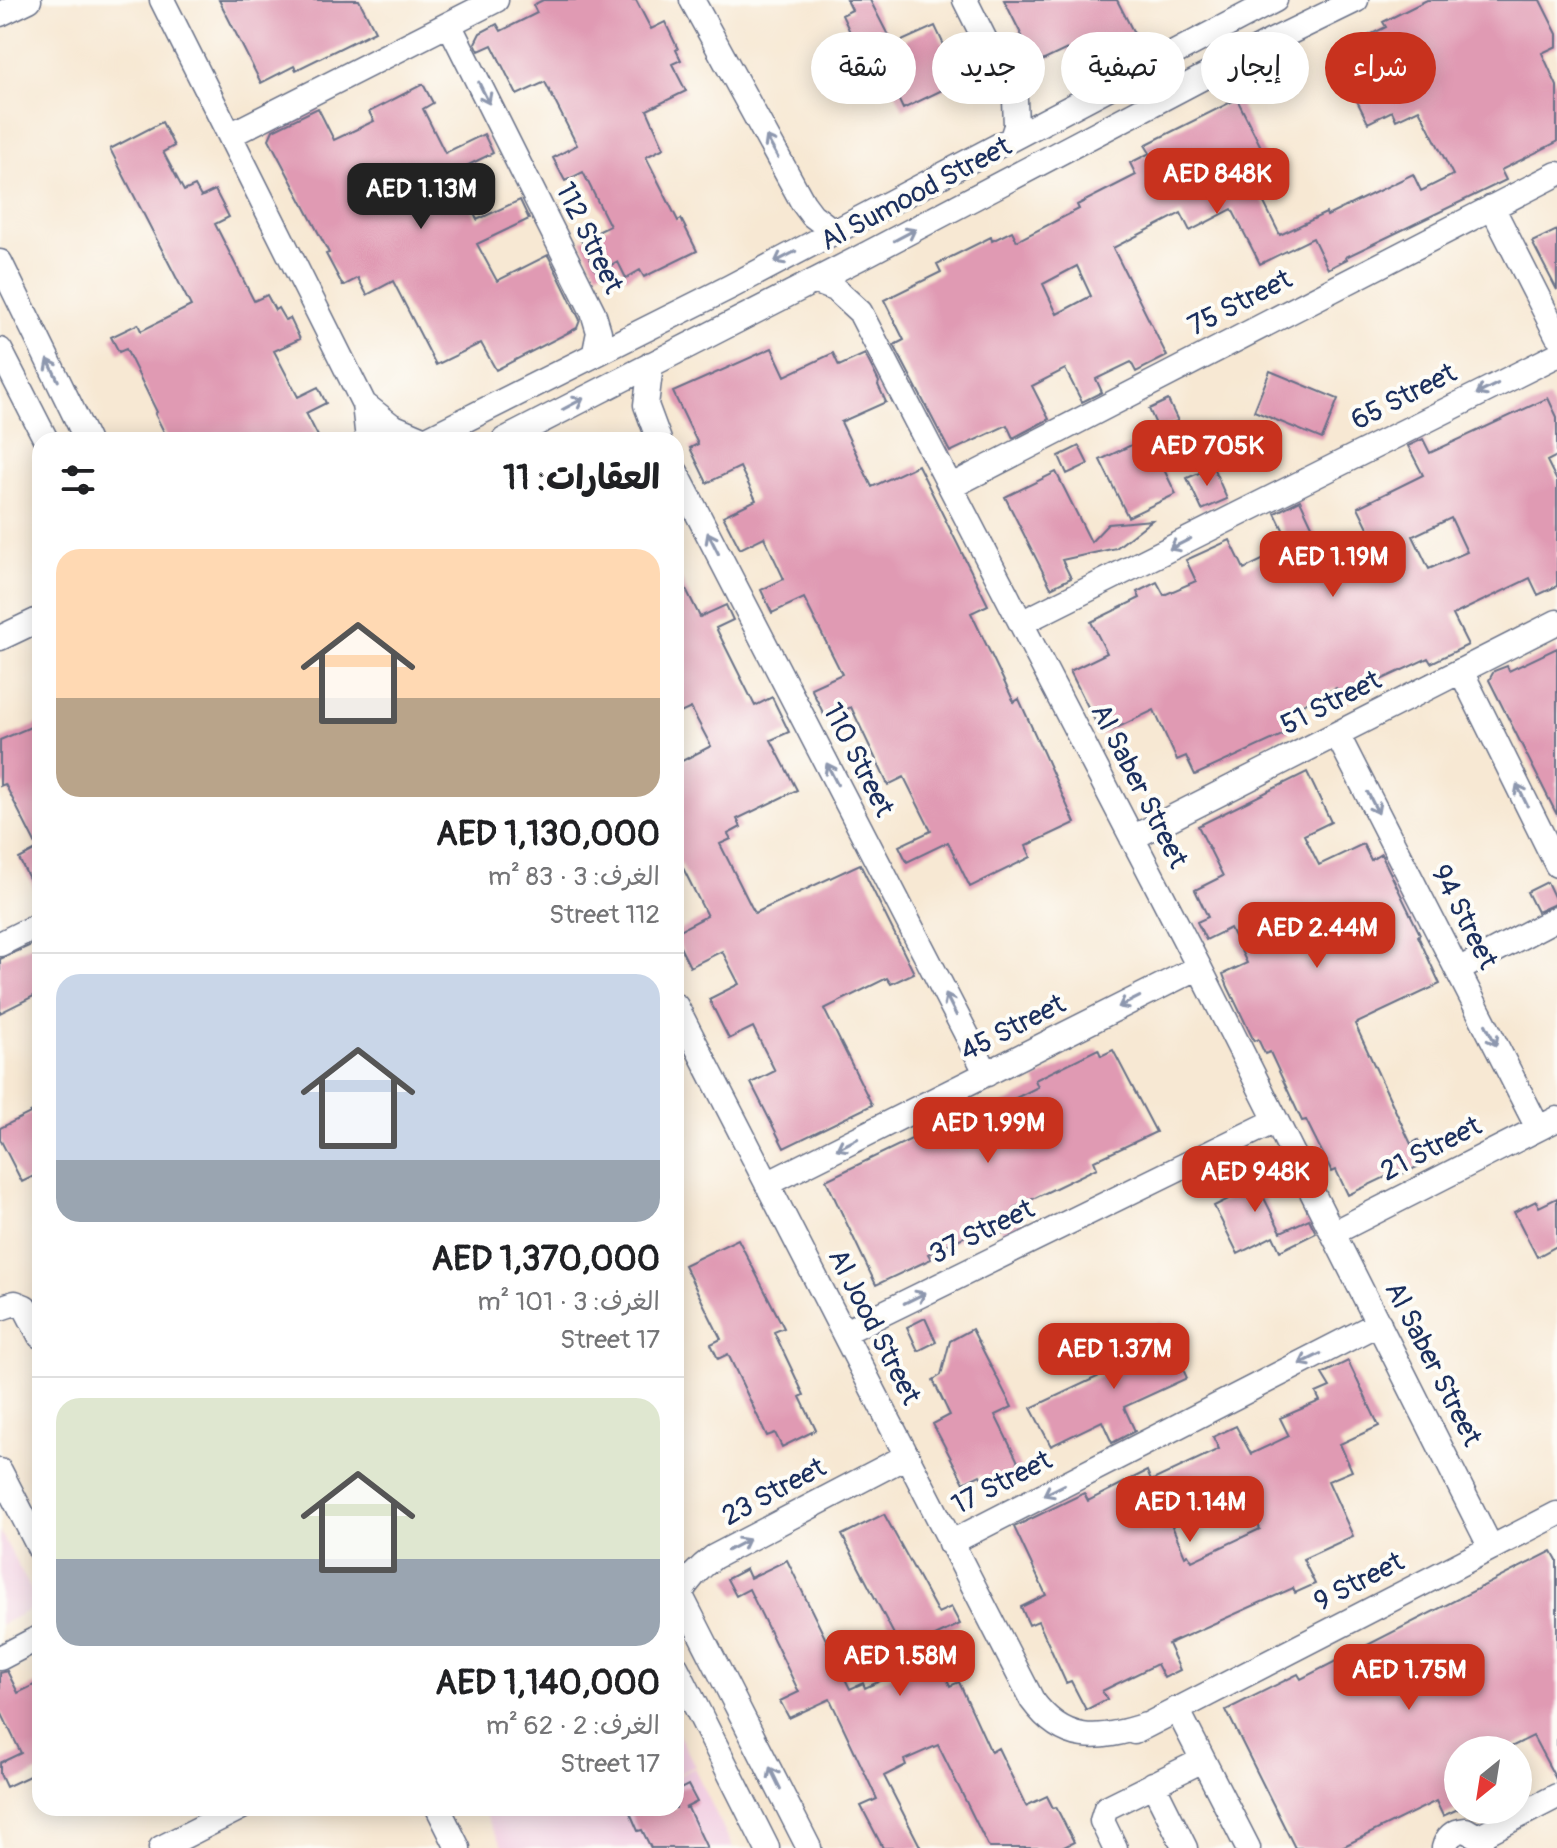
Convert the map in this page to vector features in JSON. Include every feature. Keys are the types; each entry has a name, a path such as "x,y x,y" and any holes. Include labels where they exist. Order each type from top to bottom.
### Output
{"street":[{"path":"0,14 29,0"},
{"path":"162,0 364,404 367,432"},
{"path":"230,135 496,0"},
{"path":"692,0 803,203 812,215 833,231"},
{"path":"965,0 1015,100 1016,126 1012,138"},
{"name":"Al Sumood Street","path":"440,432 730,287 1012,138 1244,6 1275,0"},
{"name":"Al Sumood Street","path":"519,432 1356,0"},
{"name":"112 Street","path":"449,24 593,312 599,332 595,352"},
{"name":"75 Street","path":"952,486 1557,174"},
{"path":"1492,207 1557,335"},
{"path":"860,312 861,276 869,253"},
{"path":"0,262 83,432"},
{"name":"Al Saber Street","path":"814,281 845,295 860,312 1199,967 1491,1548"},
{"path":"0,286 27,316"},
{"path":"0,350 42,432"},
{"name":"65 Street","path":"1021,623 1557,355"},
{"path":"651,364 646,405 656,432"},
{"path":"364,404 392,426 406,432"},
{"name":"110 Street","path":"684,487 987,1074"},
{"name":"51 Street","path":"1132,838 1557,622"},
{"path":"0,638 32,623"},
{"path":"1461,671 1557,865"},
{"name":"94 Street","path":"1337,734 1458,970 1548,1124"},
{"path":"1458,970 1557,918"},
{"path":"0,944 32,928"},
{"name":"45 Street","path":"767,1184 1199,967"},
{"name":"Al Jood Street","path":"684,1022 845,1332 1017,1675 1034,1715 1044,1728 1065,1742 1080,1747 1118,1740 1146,1725"},
{"name":"37 Street","path":"845,1332 1275,1121"},
{"name":"21 Street","path":"1333,1233 1548,1124"},
{"path":"0,1308 15,1303 25,1307 32,1321"},
{"name":"17 Street","path":"950,1543 1379,1323"},
{"name":"23 Street","path":"684,1583 714,1557 907,1456"},
{"path":"0,1471 32,1533"},
{"name":"9 Street","path":"1146,1725 1557,1514"},
{"path":"684,1602 809,1848"},
{"path":"0,1658 32,1641"},
{"path":"684,1683 767,1848"},
{"path":"1177,1709 1248,1848"},
{"path":"1115,1848 1102,1821 1106,1808 1203,1760"},
{"path":"1153,1784 1185,1848"},
{"path":"1444,1848 1448,1838 1459,1831 1466,1830 1481,1842 1557,1796"},
{"path":"161,1848 224,1816"},
{"path":"442,1816 458,1848"}],"shaded area":[{"path":"0,1531 32,1592 32,1609 0,1625"},
{"path":"684,1745 695,1766 684,1771"},
{"path":"694,1768 733,1848 503,1848 486,1816 684,1816 684,1773"}],"building":[{"path":"219,0 359,0 375,31 296,70 294,66 261,83"},
{"path":"543,0 636,0 651,29 665,22 678,49 681,60 672,64 686,91 647,110 664,148 646,157 697,251 644,277 640,270 626,278 618,262 597,273 581,240 610,226 583,172 565,181 553,158 577,145 545,82 517,95 492,45 479,51 475,43 480,33 497,24 501,31 537,13 533,5"},
{"path":"847,0 870,0 886,32 850,32 842,15 852,10"},
{"path":"1004,0 1117,0 1133,32 1061,32 1061,52 1045,60 1045,32 1020,32"},
{"path":"1427,0 1540,0 1557,34 1557,46 1542,53 1557,86 1557,142 1501,170 1506,180 1346,257 1328,269 1313,238 1260,264 1232,209 1190,231 1181,213 1113,248 1167,356 1136,372 1131,362 1096,379 1102,392 1082,402 1065,369 1032,386 1049,419 1013,438 1007,425 950,452 894,345 904,340 884,300 941,272 937,264 991,237 992,241 1012,231 1017,241 1079,209 1077,205 1136,175 1130,163 1150,153 1145,145 1227,104 1240,104 1280,185 1260,195 1280,235 1413,174 1421,191 1453,175 1419,109 1396,120 1392,111 1368,123 1358,104 1436,104 1436,32 1376,32 1386,27 1383,22","holes":["1077,266 1091,296 1057,314 1043,284"]},
{"path":"935,26 938,32 932,32 932,95 916,103 916,35"},
{"path":"423,84 433,103 423,109 445,153 484,134 493,153 454,172 477,220 520,200 529,219 477,244 497,281 548,255 580,320 577,328 496,370 481,343 436,365 393,281 367,295 358,278 343,286 269,139 273,130 318,108 334,140 374,121 369,112"},
{"path":"162,122 174,146 163,152 184,191 195,186 201,197 215,190 229,217 215,224 254,301 267,295 285,320 290,318 300,339 274,351 298,397 318,387 326,403 306,413 316,432 164,432 126,349 119,352 111,337 138,324 141,331 191,306 110,149"},
{"path":"1557,230 1557,290 1532,242"},
{"path":"772,348 785,376 833,353 839,366 865,354 886,402 841,422 872,487 918,465 988,605 971,613 1014,702 1019,699 1075,823 1026,846 1031,857 970,887 948,842 907,862 899,846 931,831 904,777 888,785 851,707 826,719 811,688 842,674 804,598 772,613 761,590 784,579 764,537 740,549 723,516 756,500 740,467 707,483 690,448 698,444 673,392"},
{"path":"1270,371 1338,399 1322,439 1254,411"},
{"path":"1548,398 1557,417 1557,456 1547,461 1557,481 1557,586 1538,595 1530,578 1453,615 1468,645 1431,663 1428,658 1370,685 1372,691 1344,704 1336,688 1292,709 1286,721 1291,731 1195,775 1186,756 1177,760 1154,710 1102,735 1070,671 1107,653 1091,622 1140,598 1137,592 1157,582 1164,595 1196,581 1186,560 1230,540 1244,569 1291,546 1275,513 1300,500 1320,543 1326,540 1336,563 1344,559 1345,562 1377,546 1358,507 1423,475 1408,446 1423,439 1430,453","holes":["1451,518 1467,552 1429,569 1413,536"]},
{"path":"1168,400 1178,421 1158,429 1149,409"},
{"path":"1148,437 1176,494 1128,517 1100,460"},
{"path":"1079,446 1088,464 1067,474 1059,456"},
{"path":"1213,467 1227,499 1202,510 1187,478"},
{"path":"1056,472 1091,542 1108,524 1152,520 1116,548 1062,560 1071,578 1051,588 1005,497"},
{"path":"684,585 700,617 726,605 733,620 716,628 755,706 772,697 789,732 771,740 797,790 737,819 741,827 728,834 731,839 720,844 755,913 860,864 914,973 891,984 887,978 824,1009 872,1105 784,1148 751,1083 775,1071 753,1027 729,1039 709,999 739,984 722,951 690,967 684,955 684,928 707,916 684,870 684,760 711,746 691,708 684,711"},
{"path":"1557,648 1557,815 1489,680 1494,671 1507,666 1509,671"},
{"path":"32,726 32,837 5,784 0,786 0,740"},
{"path":"1307,772 1331,822 1304,835 1319,865 1363,844 1371,860 1381,854 1420,934 1418,936 1440,984 1355,1024 1411,1144 1418,1140 1428,1162 1402,1174 1400,1170 1348,1195 1336,1170 1332,1172 1306,1120 1302,1121 1270,1052 1265,1054 1258,1039 1254,1041 1228,987 1223,974 1247,963 1230,928 1206,940 1197,922 1208,917 1195,890 1223,876 1198,826"},
{"path":"32,852 32,884 19,859"},
{"path":"1547,882 1557,903 1537,912 1527,892"},
{"path":"32,945 32,997 0,1013 0,959"},
{"path":"1098,1049 1101,1056 1113,1050 1156,1132 1094,1161 1097,1168 1014,1208 1022,1224 1003,1233 997,1221 928,1254 931,1259 876,1285 826,1180 953,1119 955,1123 971,1115 973,1119 1038,1087 1035,1080"},
{"path":"32,1112 32,1177 22,1182 0,1139 0,1128"},
{"path":"1239,1156 1245,1156 1254,1164 1254,1178 1281,1232 1309,1219 1316,1233 1280,1251 1273,1236 1238,1254 1214,1206 1243,1192 1229,1169"},
{"path":"1557,1198 1557,1246 1537,1257 1514,1212 1536,1201 1539,1207"},
{"path":"738,1239 784,1328 774,1332 804,1395 800,1397 816,1430 782,1447 775,1433 767,1436 728,1354 718,1359 711,1344 721,1339 684,1265"},
{"path":"925,1318 936,1342 918,1351 907,1327"},
{"path":"1161,1322 1187,1378 1124,1407 1135,1431 1112,1443 1102,1421 1051,1446 1031,1408 1125,1364 1123,1359 1139,1351 1131,1336"},
{"path":"972,1329 1012,1407 995,1415 1023,1472 988,1489 980,1475 964,1483 933,1424 950,1415 933,1380 941,1375 950,1341"},
{"path":"1348,1361 1379,1426 1340,1444 1352,1471 1328,1481 1353,1536 1303,1559 1315,1584 1295,1593 1293,1588 1168,1644 1180,1670 1164,1678 1157,1664 1102,1691 1107,1699 1086,1710 1071,1681 1066,1683 1038,1621 1029,1625 1021,1607 1046,1595 1014,1527 1084,1493 1088,1501 1147,1471 1151,1481 1219,1449 1213,1437 1236,1426 1251,1454 1289,1436 1280,1418 1320,1401 1316,1393 1330,1387 1322,1374","holes":["1244,1492 1260,1529 1192,1561 1188,1554 1185,1556 1172,1526"]},
{"path":"884,1514 938,1613 951,1607 960,1624 929,1639 950,1686 959,1682 991,1752 998,1748 1026,1806 1047,1796 1074,1842 1062,1848 989,1848 938,1745 904,1760 906,1765 884,1776 921,1848 883,1848 861,1806 877,1799 830,1699 789,1718 780,1701 799,1692 749,1589 736,1596 727,1579 746,1569 750,1578 787,1560 850,1689 863,1683 865,1688 911,1667 842,1535"},
{"path":"1552,1551 1557,1560 1557,1781 1533,1736 1444,1736 1444,1816 1436,1801 1340,1848 1295,1848 1226,1710 1298,1674 1301,1679"},
{"path":"7,1671 18,1693 32,1686 32,1775 6,1787 0,1774 0,1763 21,1753 0,1710 0,1673"},
{"path":"688,1785 697,1802 685,1808 688,1808 707,1848 651,1848 631,1816 684,1816 684,1787"}]}
